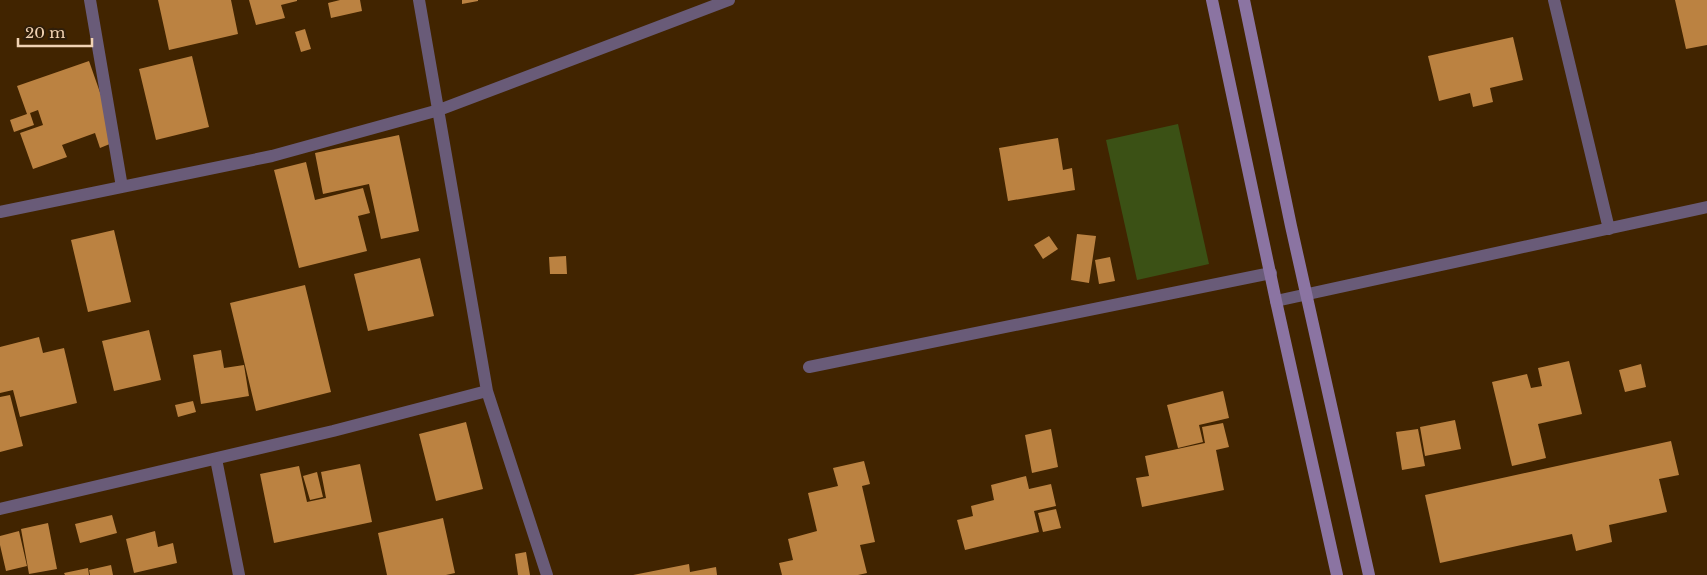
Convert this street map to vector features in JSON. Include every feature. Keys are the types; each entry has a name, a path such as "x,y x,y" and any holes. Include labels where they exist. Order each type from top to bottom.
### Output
{"main road":[{"path":"1212,0 1337,575"},
{"path":"1244,0 1306,294 1369,575"}],"street":[{"path":"90,0 122,187"},
{"path":"419,0 488,391 547,575"},
{"path":"0,212 272,156 439,110 729,0"},
{"path":"1554,0 1608,229"},
{"path":"1276,301 1707,207"},
{"path":"809,367 1271,273"},
{"path":"0,509 334,431 488,391"},
{"path":"216,459 239,575"}],"green space":[{"path":"1178,124 1209,264 1137,280 1106,140"}],"building":[{"path":"158,0 231,0 238,34 169,50"},
{"path":"249,0 297,1 281,5 285,18 256,25"},
{"path":"340,0 360,0 362,11 331,18 328,3"},
{"path":"462,0 478,0 478,1 462,4"},
{"path":"1675,0 1707,0 1707,45 1686,49"},
{"path":"305,29 311,49 301,52 295,32"},
{"path":"1513,37 1523,80 1490,88 1493,102 1473,107 1470,93 1439,101 1428,56"},
{"path":"192,56 209,127 156,140 139,69"},
{"path":"89,61 117,141 100,148 95,133 62,145 67,157 33,169 20,133 43,125 38,110 30,113 34,125 14,132 10,120 27,114 17,86"},
{"path":"399,135 419,231 381,239 369,184 323,194 315,153"},
{"path":"1058,138 1063,170 1072,168 1075,190 1008,201 999,148"},
{"path":"306,162 315,200 363,188 370,213 358,216 367,251 299,268 274,170"},
{"path":"114,230 131,302 88,312 71,240"},
{"path":"1077,234 1096,236 1089,283 1071,280"},
{"path":"1049,236 1058,249 1043,259 1034,245"},
{"path":"566,256 567,274 550,274 549,257"},
{"path":"1110,257 1115,281 1099,284 1095,260"},
{"path":"420,258 434,316 368,331 354,274"},
{"path":"305,285 331,392 256,411 230,303"},
{"path":"149,330 161,380 114,391 102,341"},
{"path":"39,337 43,353 64,348 77,403 20,417 13,390 0,393 0,347"},
{"path":"221,350 224,368 244,365 249,396 201,404 193,355"},
{"path":"1569,361 1582,414 1538,424 1546,458 1512,466 1492,382 1527,374 1531,388 1542,386 1538,368"},
{"path":"1641,364 1646,387 1625,392 1619,370"},
{"path":"1223,391 1229,418 1199,425 1203,442 1178,448 1167,405"},
{"path":"10,395 23,446 0,452 0,397"},
{"path":"193,401 196,412 178,417 175,405"},
{"path":"1455,420 1461,449 1425,456 1420,427"},
{"path":"466,422 483,489 436,501 419,434"},
{"path":"1223,423 1229,447 1216,450 1224,490 1142,507 1136,478 1149,476 1145,456 1205,443 1202,427"},
{"path":"1051,429 1058,467 1032,473 1025,435"},
{"path":"1418,429 1425,466 1402,470 1396,432"},
{"path":"1671,441 1679,475 1659,479 1667,512 1609,525 1612,542 1576,551 1572,534 1440,563 1425,495"},
{"path":"864,461 870,484 862,486 875,542 860,545 867,573 858,575 782,575 779,563 793,560 788,539 817,531 808,493 838,486 833,468"},
{"path":"360,464 372,522 274,543 260,474 299,466 307,502 326,498 321,472"},
{"path":"317,472 323,497 310,500 303,476"},
{"path":"1026,476 1029,489 1051,484 1056,506 1034,511 1039,532 965,550 957,520 973,516 971,506 994,500 991,485"},
{"path":"1056,509 1061,528 1043,532 1038,513"},
{"path":"112,515 117,533 80,543 75,524"},
{"path":"443,518 455,573 446,575 387,575 378,533"},
{"path":"48,523 57,569 29,574 21,529"},
{"path":"19,531 27,566 6,571 0,545 0,536"},
{"path":"155,531 158,547 173,543 177,563 134,573 126,539"},
{"path":"526,552 530,575 518,575 515,554"},
{"path":"689,564 690,572 716,567 717,575 633,575"},
{"path":"111,565 113,575 90,575 89,570"},
{"path":"88,568 89,575 65,575 64,573"}]}
